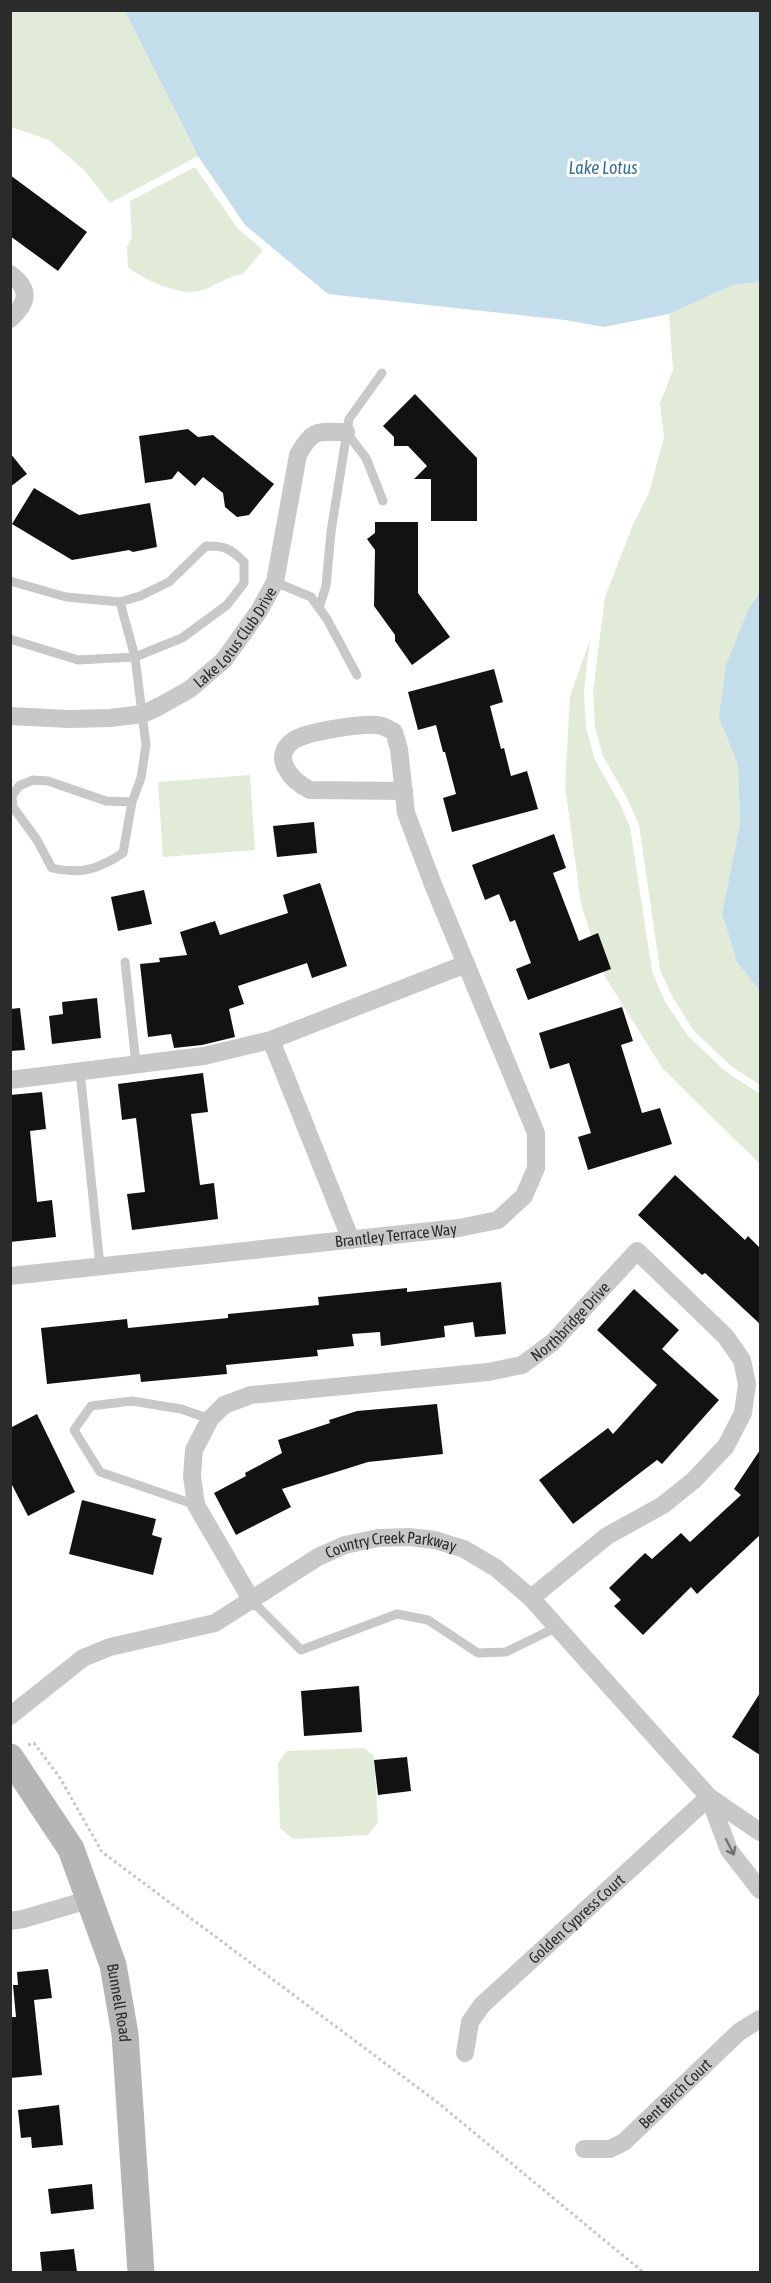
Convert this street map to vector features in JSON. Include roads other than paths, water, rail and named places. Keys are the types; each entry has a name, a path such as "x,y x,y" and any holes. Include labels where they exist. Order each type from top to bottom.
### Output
{"main road":[{"name":"Bunnell Road","path":"19,1751 70,1849 113,1965 125,2034 141,2272"}],"street":[{"path":"10,274 22,283 25,296 21,310 10,320"},
{"name":"Lake Lotus Club Drive","path":"10,716 69,719 110,718 142,714 190,689 224,660 259,611 275,582 298,455 308,438 323,431 346,432"},
{"name":"Brantley Terrace Way","path":"10,1276 459,1228 498,1220 524,1196 536,1168 536,1133 434,887 406,813 404,791 399,749 394,732 379,724 317,732 294,740 283,758 290,776 299,785 310,790 404,791"},
{"path":"10,1080 204,1056 271,1040 466,964"},
{"path":"271,1040 351,1240"},
{"name":"Northbridge Drive","path":"252,1602 196,1505 192,1476 194,1450 210,1419 224,1405 251,1395 488,1372 522,1365 553,1342 637,1251 726,1337 742,1360 747,1384 743,1413 726,1446 694,1480 663,1505 607,1536 531,1598"},
{"name":"Country Creek Parkway","path":"10,1716 83,1659 110,1647 215,1623 252,1602 318,1557 345,1545 378,1538 410,1537 435,1540 464,1549 496,1568 531,1598 709,1797 760,1832"},
{"name":"Country Creek Parkway","path":"709,1797 729,1850 760,1890"},
{"name":"Golden Cypress Court","path":"465,2053 470,2022 482,2005 709,1797"},
{"path":"10,1921 88,1900"},
{"name":"Bent Birch Court","path":"584,2149 610,2149 624,2142 730,2040 760,2019"}],"lane":[{"path":"319,608 326,586 331,532 349,418 382,373"},
{"path":"346,432 366,458 383,501"},
{"path":"10,580 66,597 120,602 140,596 169,582 206,546 222,546 244,562 244,583 227,605 182,638 135,657 78,660 10,639"},
{"path":"275,582 311,597 327,619 357,675"},
{"path":"120,602 135,657 146,745 141,778 132,802 123,853 105,865 84,872 68,872 52,868 37,840 13,807 12,796 19,786 33,780 48,781 106,801 132,802"},
{"path":"124,962 136,1064"},
{"path":"80,1071 100,1266"},
{"path":"196,1505 100,1472 74,1430 91,1406 132,1401 181,1408 210,1419"},
{"path":"252,1602 301,1650 397,1614 428,1620 478,1653 506,1652 557,1627"}],"water":[{"name":"Lake Lotus","path":"125,11 760,11 760,282 733,285 669,314 604,327 565,320 328,294 245,225 198,156"},
{"path":"760,592 760,991 737,962 722,914 740,824 738,765 719,718 726,665 749,608"}]}
